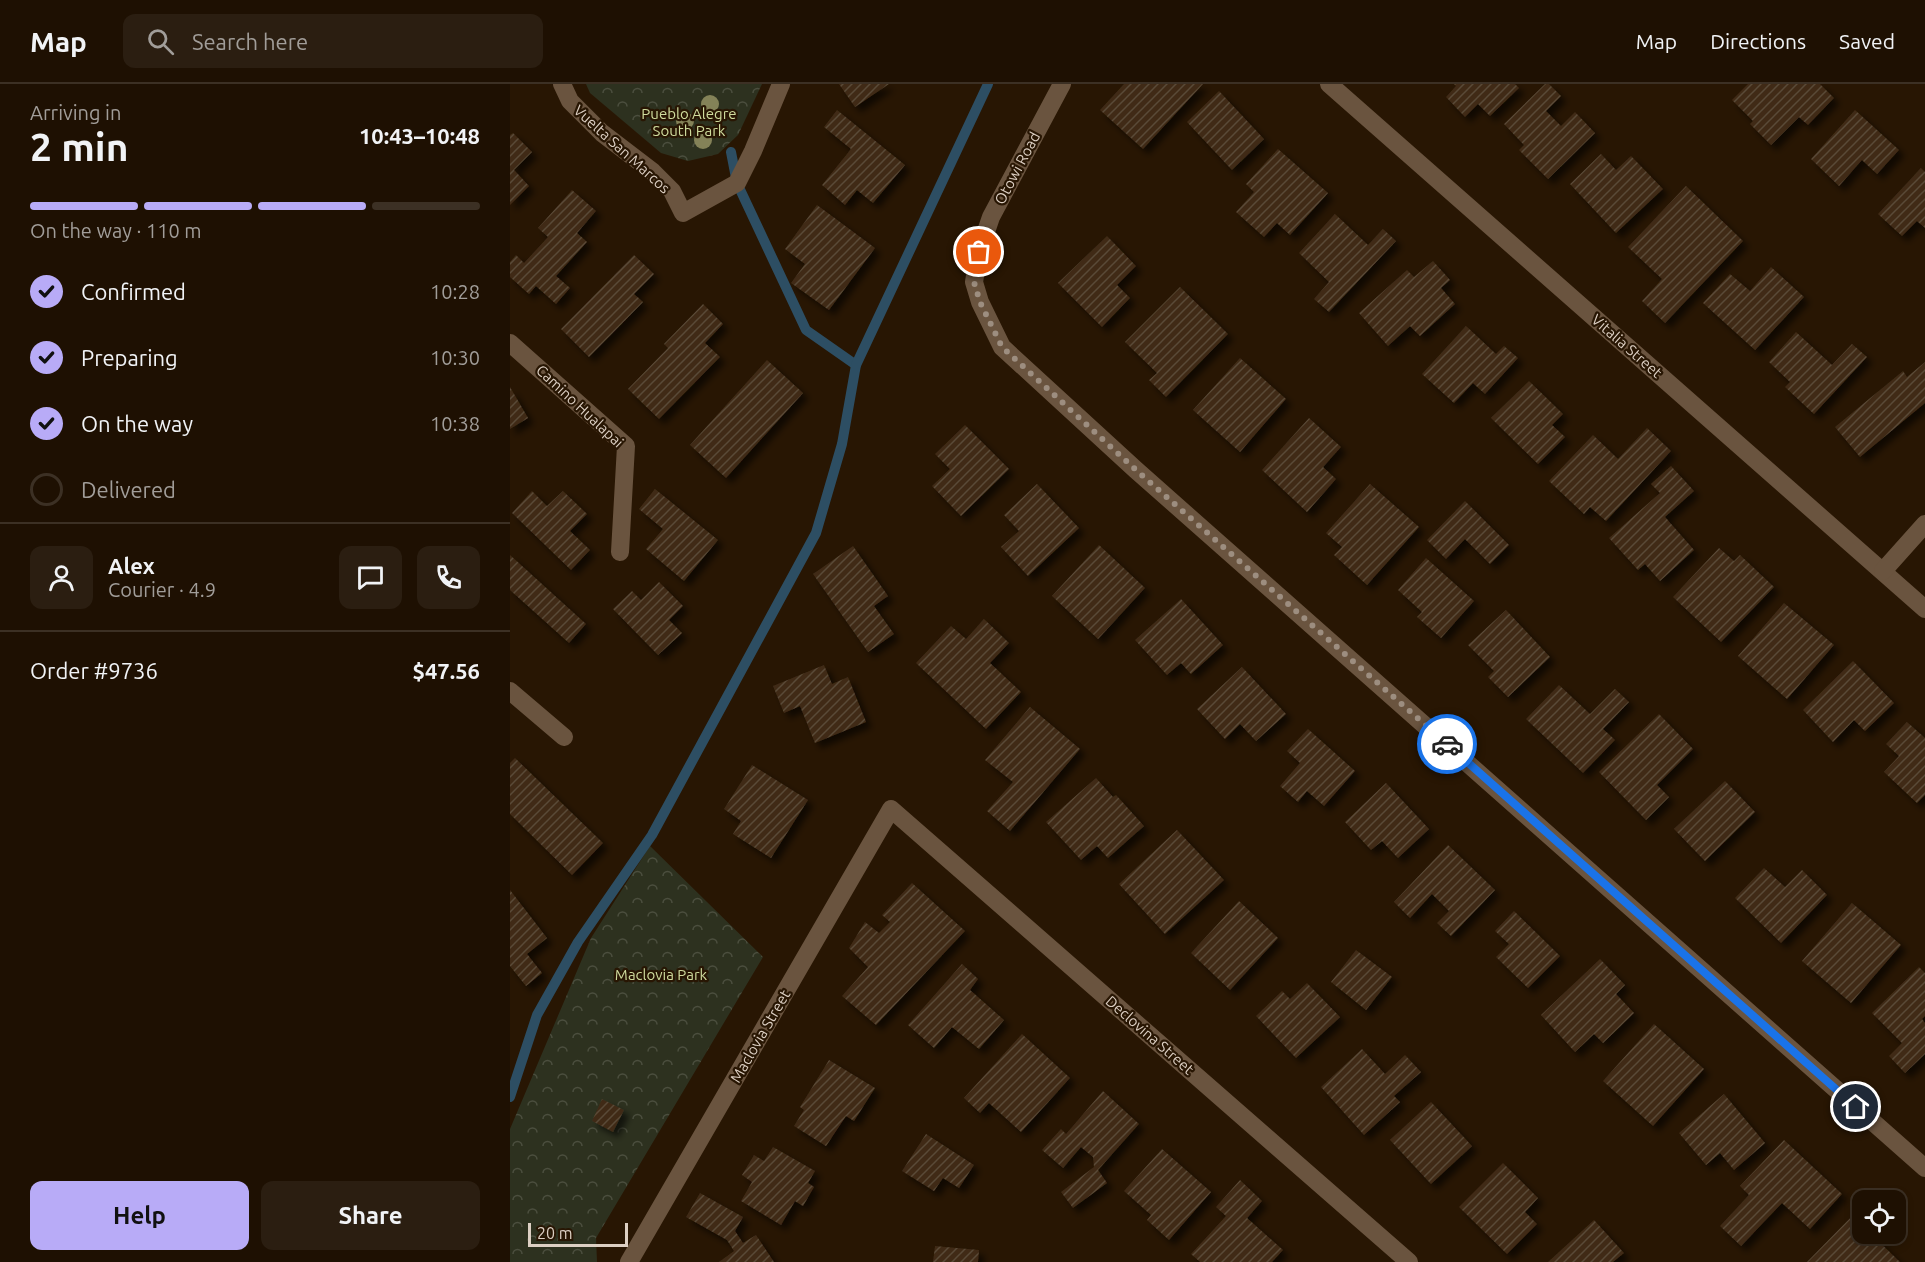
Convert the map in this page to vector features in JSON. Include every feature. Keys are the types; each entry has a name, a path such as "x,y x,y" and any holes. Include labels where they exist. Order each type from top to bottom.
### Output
{"street":[{"name":"Vuelta San Marcos","path":"562,84 570,101 602,133 652,172 672,191 683,213 737,183 781,84"},
{"name":"Otowi Road","path":"1062,84 992,217 979,252 974,282 989,323 1002,347 1136,470 1925,1168"},
{"name":"Vitalia Street","path":"1329,84 1925,609"},
{"name":"Camino Hualapai","path":"510,343 626,446 620,552"},
{"path":"1883,571 1925,524"},
{"path":"510,691 564,737"},
{"name":"Maclovia Street","path":"629,1262 891,809"},
{"name":"Declovina Street","path":"891,809 1409,1262"}],"green space":[{"name":"Pueblo Alegre South Park","path":"586,84 762,84 738,135 718,154 688,161 661,153 590,93"},
{"name":"Maclovia Park","path":"650,846 763,957 596,1238 597,1262 510,1262 510,1129 591,938"}],"building":[{"path":"839,84 889,84 855,107"},
{"path":"1124,84 1203,84 1143,149 1100,110"},
{"path":"1454,84 1515,84 1519,88 1490,116 1478,104 1465,117 1446,97 1456,86"},
{"path":"1545,84 1549,84 1561,96 1546,111 1561,126 1575,112 1595,133 1548,179 1519,150 1524,145 1504,124"},
{"path":"1748,84 1820,84 1834,98 1808,125 1799,117 1771,145 1750,124 1753,121 1732,100"},
{"path":"1219,91 1264,139 1232,170 1187,122"},
{"path":"837,110 905,165 873,203 857,190 845,205 822,185 851,149 824,127"},
{"path":"1855,110 1899,150 1877,174 1862,160 1839,186 1811,159"},
{"path":"513,133 532,152 514,170 529,186 510,205 510,135"},
{"path":"1278,149 1328,193 1290,235 1277,223 1264,237 1236,212 1254,192 1246,184"},
{"path":"1601,154 1616,170 1631,156 1663,189 1616,233 1570,184"},
{"path":"1921,168 1925,172 1925,228 1917,221 1902,236 1878,214"},
{"path":"1686,186 1743,241 1665,323 1642,301 1662,279 1628,247"},
{"path":"572,190 596,211 577,233 587,242 556,276 570,288 556,304 536,286 529,294 510,277 510,262 516,255 524,263 548,237 538,228"},
{"path":"817,205 875,248 829,310 791,283 805,264 785,249"},
{"path":"1335,214 1368,245 1383,229 1396,241 1329,312 1314,299 1329,282 1299,253"},
{"path":"1107,236 1136,266 1117,285 1130,298 1102,327 1058,283"},
{"path":"634,255 654,274 634,294 643,302 589,357 561,329"},
{"path":"1433,261 1450,280 1441,288 1455,304 1420,336 1410,326 1388,346 1359,313 1407,270 1414,277"},
{"path":"1771,267 1804,297 1755,350 1703,303 1730,274 1750,291"},
{"path":"1180,287 1228,334 1166,397 1149,380 1157,373 1125,342"},
{"path":"703,304 723,324 705,343 720,357 659,419 628,389 668,348 664,344"},
{"path":"1466,326 1496,354 1504,346 1518,358 1485,394 1473,383 1454,403 1422,374"},
{"path":"1796,332 1832,365 1852,344 1867,357 1814,414 1785,387 1790,382 1769,362"},
{"path":"1240,358 1286,399 1240,452 1193,410"},
{"path":"767,360 803,393 726,478 690,445"},
{"path":"1925,362 1925,403 1860,457 1835,427 1903,371 1907,377"},
{"path":"1529,381 1563,414 1552,425 1565,437 1538,464 1491,418"},
{"path":"510,387 528,418 510,429"},
{"path":"1309,418 1341,447 1323,467 1336,479 1307,512 1262,470"},
{"path":"965,425 1009,469 961,516 932,486 950,469 935,454"},
{"path":"1647,428 1671,451 1606,521 1590,507 1584,514 1549,481 1593,435 1618,459"},
{"path":"1671,466 1694,491 1665,517 1694,550 1660,581 1645,564 1638,570 1609,538 1660,493 1651,484"},
{"path":"1037,484 1079,528 1028,576 1001,547 1019,531 1004,515"},
{"path":"1370,484 1419,527 1367,585 1334,555 1342,547 1326,533"},
{"path":"655,489 718,540 684,581 646,549 663,529 639,509"},
{"path":"532,491 547,506 563,491 587,514 570,531 590,550 571,570 512,513"},
{"path":"1465,501 1509,545 1490,564 1465,539 1446,559 1427,540"},
{"path":"1099,545 1145,588 1098,639 1052,596"},
{"path":"853,546 888,596 874,606 894,634 868,652 813,574"},
{"path":"1719,548 1734,561 1740,555 1774,587 1721,642 1673,597"},
{"path":"510,555 586,624 569,643 510,590"},
{"path":"1426,558 1474,601 1441,638 1417,617 1422,612 1398,590"},
{"path":"659,582 683,606 669,620 682,633 658,655 613,609 632,591 641,600"},
{"path":"1181,599 1223,645 1191,674 1181,663 1167,675 1135,640"},
{"path":"1784,603 1834,645 1787,699 1738,656"},
{"path":"1506,610 1550,657 1508,697 1488,677 1494,671 1468,645"},
{"path":"984,619 1009,643 990,663 1021,692 986,729 916,663 951,626 966,639"},
{"path":"1853,661 1894,703 1865,731 1854,720 1833,742 1803,710"},
{"path":"824,665 832,684 848,677 866,722 815,743 800,706 784,713 773,686"},
{"path":"1242,667 1286,714 1256,741 1240,724 1225,739 1197,709"},
{"path":"1559,685 1590,714 1615,689 1629,702 1603,729 1615,740 1583,773 1526,719"},
{"path":"1030,707 1080,749 1010,831 987,811 1013,782 985,760"},
{"path":"1659,714 1693,749 1657,785 1669,797 1646,820 1599,772"},
{"path":"1907,722 1925,738 1925,795 1917,803 1884,772 1899,756 1886,744"},
{"path":"1308,729 1355,771 1324,806 1307,791 1298,802 1280,786 1300,763 1287,751"},
{"path":"515,758 603,843 572,875 510,814 510,763"},
{"path":"752,765 808,800 771,858 733,834 741,821 724,809"},
{"path":"1096,778 1113,797 1116,795 1144,826 1108,858 1097,846 1081,860 1046,822"},
{"path":"1725,781 1755,812 1705,861 1674,829"},
{"path":"1386,783 1429,829 1398,858 1382,841 1371,850 1345,822"},
{"path":"1177,830 1224,880 1165,934 1119,884"},
{"path":"1448,845 1495,890 1451,936 1437,923 1449,911 1432,894 1410,918 1394,902"},
{"path":"1764,868 1785,887 1802,870 1827,895 1781,943 1735,898"},
{"path":"912,883 965,931 876,1025 842,996 868,967 849,948 865,922 879,933 890,922 882,915"},
{"path":"510,890 547,938 527,954 542,973 526,986 510,966"},
{"path":"1239,901 1278,938 1230,990 1191,953"},
{"path":"1852,903 1901,945 1851,1003 1802,961"},
{"path":"1514,911 1560,956 1528,988 1496,957 1509,944 1495,931"},
{"path":"1356,950 1392,977 1366,1010 1331,982"},
{"path":"1600,959 1625,985 1616,994 1634,1013 1603,1043 1594,1034 1575,1052 1541,1015"},
{"path":"962,964 978,979 970,990 1004,1020 979,1049 952,1027 934,1048 908,1025"},
{"path":"1919,967 1925,973 1925,1016 1922,1019 1925,1023 1925,1054 1905,1073 1889,1056 1902,1043 1872,1013"},
{"path":"1307,983 1340,1017 1296,1058 1256,1016 1282,991 1290,999"},
{"path":"1654,1024 1704,1069 1653,1126 1603,1081"},
{"path":"1022,1034 1070,1078 1021,1132 989,1103 980,1113 964,1098"},
{"path":"1362,1049 1385,1074 1405,1055 1421,1072 1394,1096 1400,1102 1364,1135 1321,1087"},
{"path":"829,1060 875,1088 854,1121 846,1116 826,1146 794,1126 804,1110 800,1107"},
{"path":"1103,1091 1139,1124 1098,1170 1107,1183 1073,1208 1061,1192 1094,1167 1093,1157 1081,1147 1063,1168 1042,1150 1061,1129 1066,1134"},
{"path":"1724,1094 1765,1143 1734,1170 1720,1153 1706,1165 1679,1133"},
{"path":"602,1099 624,1110 613,1132 592,1121"},
{"path":"1431,1102 1472,1146 1431,1184 1390,1140"},
{"path":"926,1134 974,1165 959,1188 943,1178 934,1191 902,1171"},
{"path":"1784,1140 1842,1194 1810,1229 1782,1203 1741,1246 1720,1226 1749,1195 1740,1186"},
{"path":"773,1147 815,1171 808,1183 814,1187 803,1206 795,1201 781,1225 741,1201 752,1182 742,1175 754,1155 764,1161"},
{"path":"1162,1149 1211,1192 1169,1240 1147,1220 1151,1215 1124,1191"},
{"path":"1503,1163 1538,1198 1525,1212 1537,1224 1507,1254 1459,1207"},
{"path":"1240,1180 1262,1201 1247,1218 1283,1250 1272,1262 1200,1262 1191,1254 1226,1216 1216,1207"},
{"path":"700,1193 743,1217 735,1231 743,1243 756,1235 774,1262 719,1262 734,1251 727,1240 686,1217"},
{"path":"1852,1216 1852,1244 1881,1244 1900,1262 1807,1262"},
{"path":"1594,1220 1624,1253 1613,1262 1548,1262"},
{"path":"935,1246 979,1250 978,1262 933,1262"}],"waterway":[{"path":"510,1097 537,1015 578,942 652,835 816,533 842,444 856,365 988,84"},
{"path":"731,152 737,183 806,330 856,365"}],"way so far":[{"path":"979,252 974,282 989,323 1002,347 1136,470 1447,744"}],"route":[{"path":"1447,744 1856,1107"}]}
